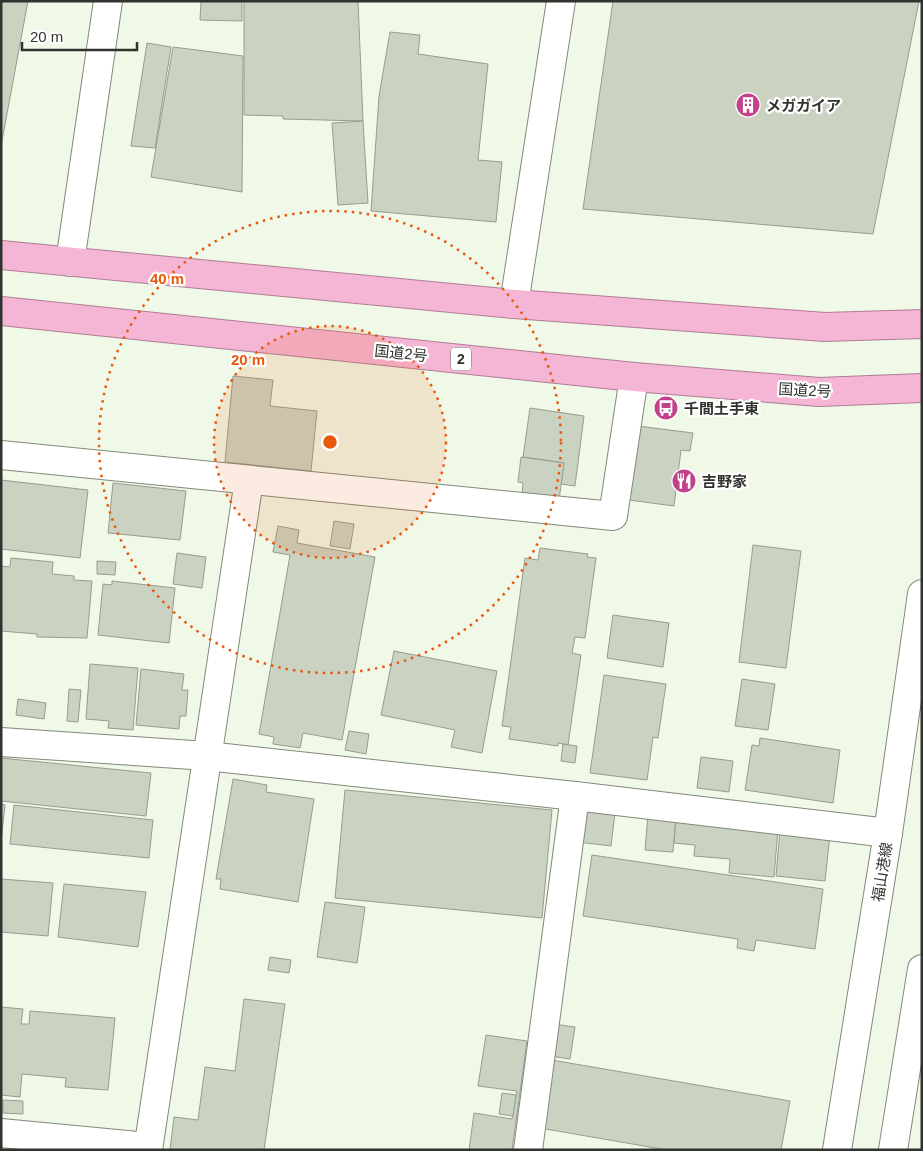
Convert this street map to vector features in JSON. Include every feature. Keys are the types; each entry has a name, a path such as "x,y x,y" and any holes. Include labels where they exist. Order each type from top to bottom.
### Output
{"highway":[{"path":"1,255 514,304 825,327 922,324"},
{"name":"国道2号","path":"1,311 634,377 819,392 922,388"}],"street":[{"path":"70,262 108,1"},
{"path":"514,304 561,1"},
{"path":"1,455 613,516 634,377"},
{"path":"1,1133 148,1148 249,480"},
{"name":"福山港線","path":"837,1150 888,833 922,594"},
{"path":"1,742 208,756 575,796 888,833"},
{"path":"528,1150 575,796"},
{"path":"893,1150 922,969"}],"building":[{"path":"1,1 28,1 1,146"},
{"path":"201,1 242,1 242,21 200,20"},
{"path":"244,1 358,1 363,121 283,119 283,116 244,115"},
{"name":"メガガイア","path":"613,1 919,1 873,234 583,209"},
{"path":"390,32 420,35 418,54 488,64 478,160 502,162 496,222 371,211 379,96"},
{"path":"147,43 171,47 155,148 131,146"},
{"path":"173,47 243,56 242,192 151,177"},
{"path":"363,121 368,203 338,205 332,123"},
{"path":"233,376 273,380 270,406 317,411 311,471 225,462"},
{"path":"530,408 584,416 575,486 561,484 564,463 523,457"},
{"path":"638,426 693,433 690,451 681,450 674,506 629,500"},
{"path":"521,457 564,463 559,500 522,494 523,483 518,482"},
{"path":"1,480 88,490 80,558 1,549"},
{"path":"113,483 186,491 180,540 108,533"},
{"path":"334,521 354,524 350,549 330,546"},
{"path":"278,526 299,530 297,543 375,557 342,740 303,733 300,748 273,744 274,737 259,734 290,555 273,552"},
{"path":"753,545 801,551 786,668 739,662"},
{"path":"540,548 588,554 587,557 596,558 585,638 575,637 572,653 581,655 568,745 558,743 558,746 509,739 511,727 502,726 525,558 538,560"},
{"path":"177,553 206,557 202,588 173,584"},
{"path":"11,558 53,562 52,574 74,576 74,580 92,581 87,638 37,637 37,634 1,631 1,566 10,567"},
{"path":"97,561 116,562 115,575 97,574"},
{"path":"112,581 175,588 169,643 98,635 103,584 112,585"},
{"path":"613,615 669,623 663,667 607,658"},
{"path":"394,651 497,671 482,753 451,747 455,730 381,715"},
{"path":"90,664 138,668 133,730 108,728 109,721 86,719"},
{"path":"141,669 184,674 182,690 188,690 186,716 180,716 179,729 136,725"},
{"path":"604,675 666,684 658,738 653,737 647,780 590,773"},
{"path":"742,679 775,684 768,730 735,726"},
{"path":"69,689 81,690 78,722 67,721"},
{"path":"18,699 46,703 44,719 16,715"},
{"path":"349,731 369,734 366,754 345,750"},
{"path":"760,738 840,750 833,803 745,790 752,745 759,746"},
{"path":"563,744 577,746 575,763 561,761"},
{"path":"701,757 733,761 729,792 697,788"},
{"path":"1,758 151,773 146,816 1,801"},
{"path":"233,779 267,785 266,792 314,799 298,902 220,889 221,879 216,879"},
{"path":"345,790 552,810 542,918 335,898"},
{"path":"1,804 5,805 1,842"},
{"path":"14,805 153,820 149,858 10,844"},
{"path":"583,809 615,813 611,846 578,842"},
{"path":"648,814 676,817 673,852 645,850"},
{"path":"676,819 778,829 774,877 729,873 730,859 694,856 695,845 674,843"},
{"path":"780,830 830,835 825,881 776,876"},
{"path":"592,855 823,889 815,949 756,940 754,951 737,948 738,939 583,916"},
{"path":"1,879 53,883 48,936 1,932"},
{"path":"64,884 146,892 138,947 58,937"},
{"path":"325,902 365,907 357,963 317,957"},
{"path":"270,957 291,960 289,973 268,970"},
{"path":"244,999 285,1004 264,1150 170,1150 174,1117 198,1120 205,1067 235,1071"},
{"path":"1,1007 23,1009 21,1024 29,1024 30,1011 115,1018 108,1090 65,1087 66,1078 22,1074 20,1097 1,1095"},
{"path":"554,1024 575,1027 570,1059 549,1056"},
{"path":"486,1035 527,1041 512,1150 469,1150 474,1113 512,1119 517,1091 478,1086"},
{"path":"552,1060 790,1101 781,1150 667,1150 540,1128"},
{"path":"502,1093 516,1095 513,1116 499,1114"},
{"path":"3,1100 23,1101 23,1114 3,1113"}],"place":[{"name":"メガガイア","path":"748,105"},
{"name":"千間土手東","path":"666,408"},
{"name":"吉野家","path":"684,481"}]}
